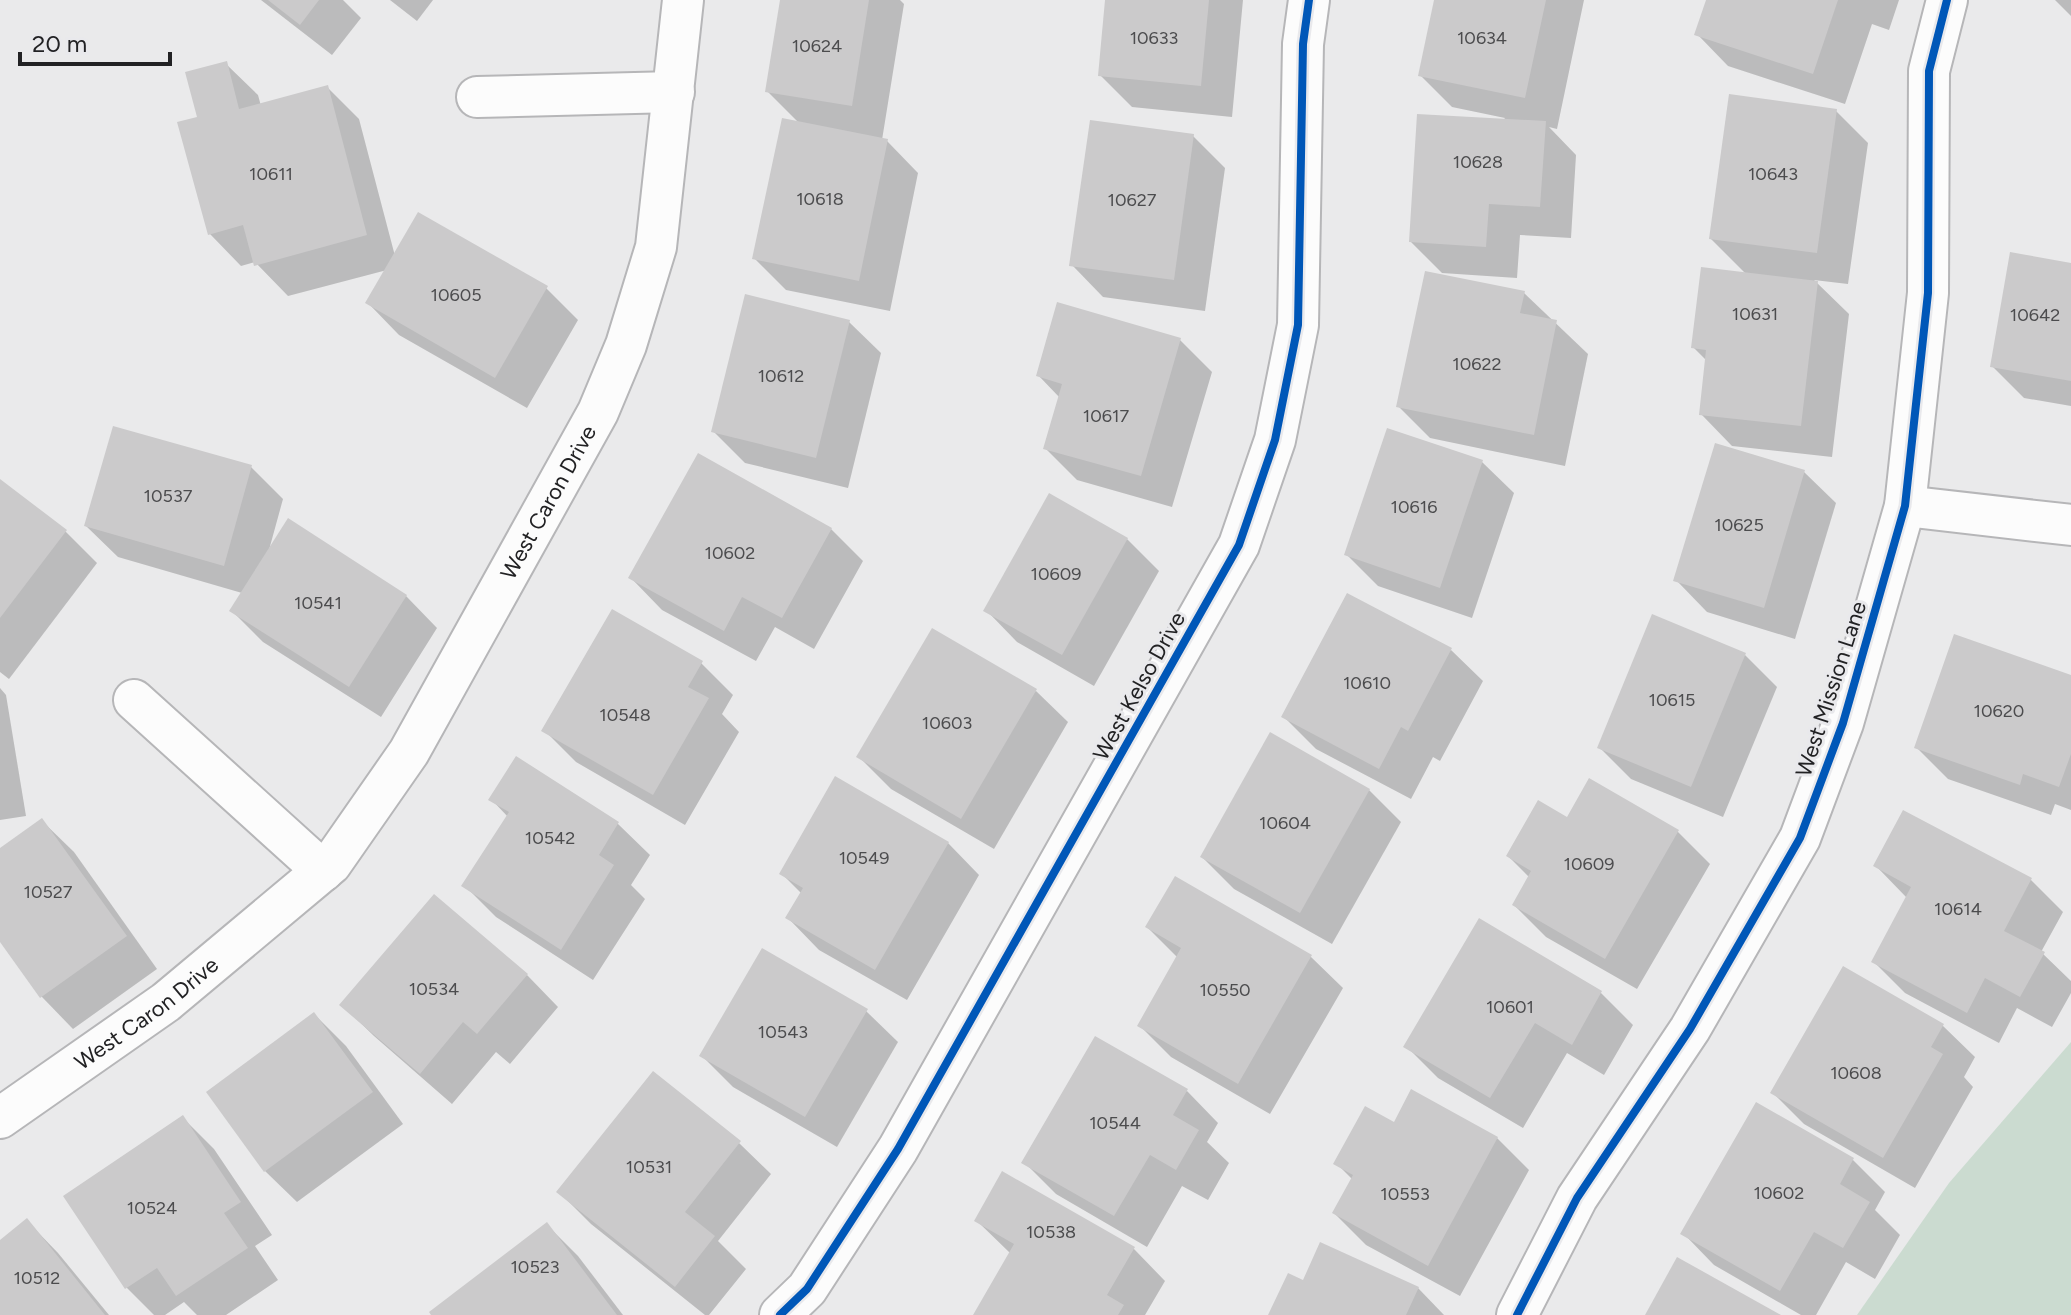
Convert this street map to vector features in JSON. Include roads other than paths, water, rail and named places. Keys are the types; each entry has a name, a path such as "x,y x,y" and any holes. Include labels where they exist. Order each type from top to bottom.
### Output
{"street":[{"name":"West Caron Drive","path":"0,1118 166,1002 331,864 409,752 598,412 626,345 656,247 683,0"},
{"name":"West Kelso Drive","path":"780,1315 807,1289 898,1149 1239,545 1275,440 1298,325 1303,44 1309,0"},
{"name":"West Mission Lane","path":"1517,1315 1577,1198 1690,1029 1800,838 1843,723 1905,506 1928,293 1929,71 1947,0"},
{"path":"477,97 674,92"},
{"path":"1905,506 2071,525"},
{"path":"134,700 323,871"}]}
